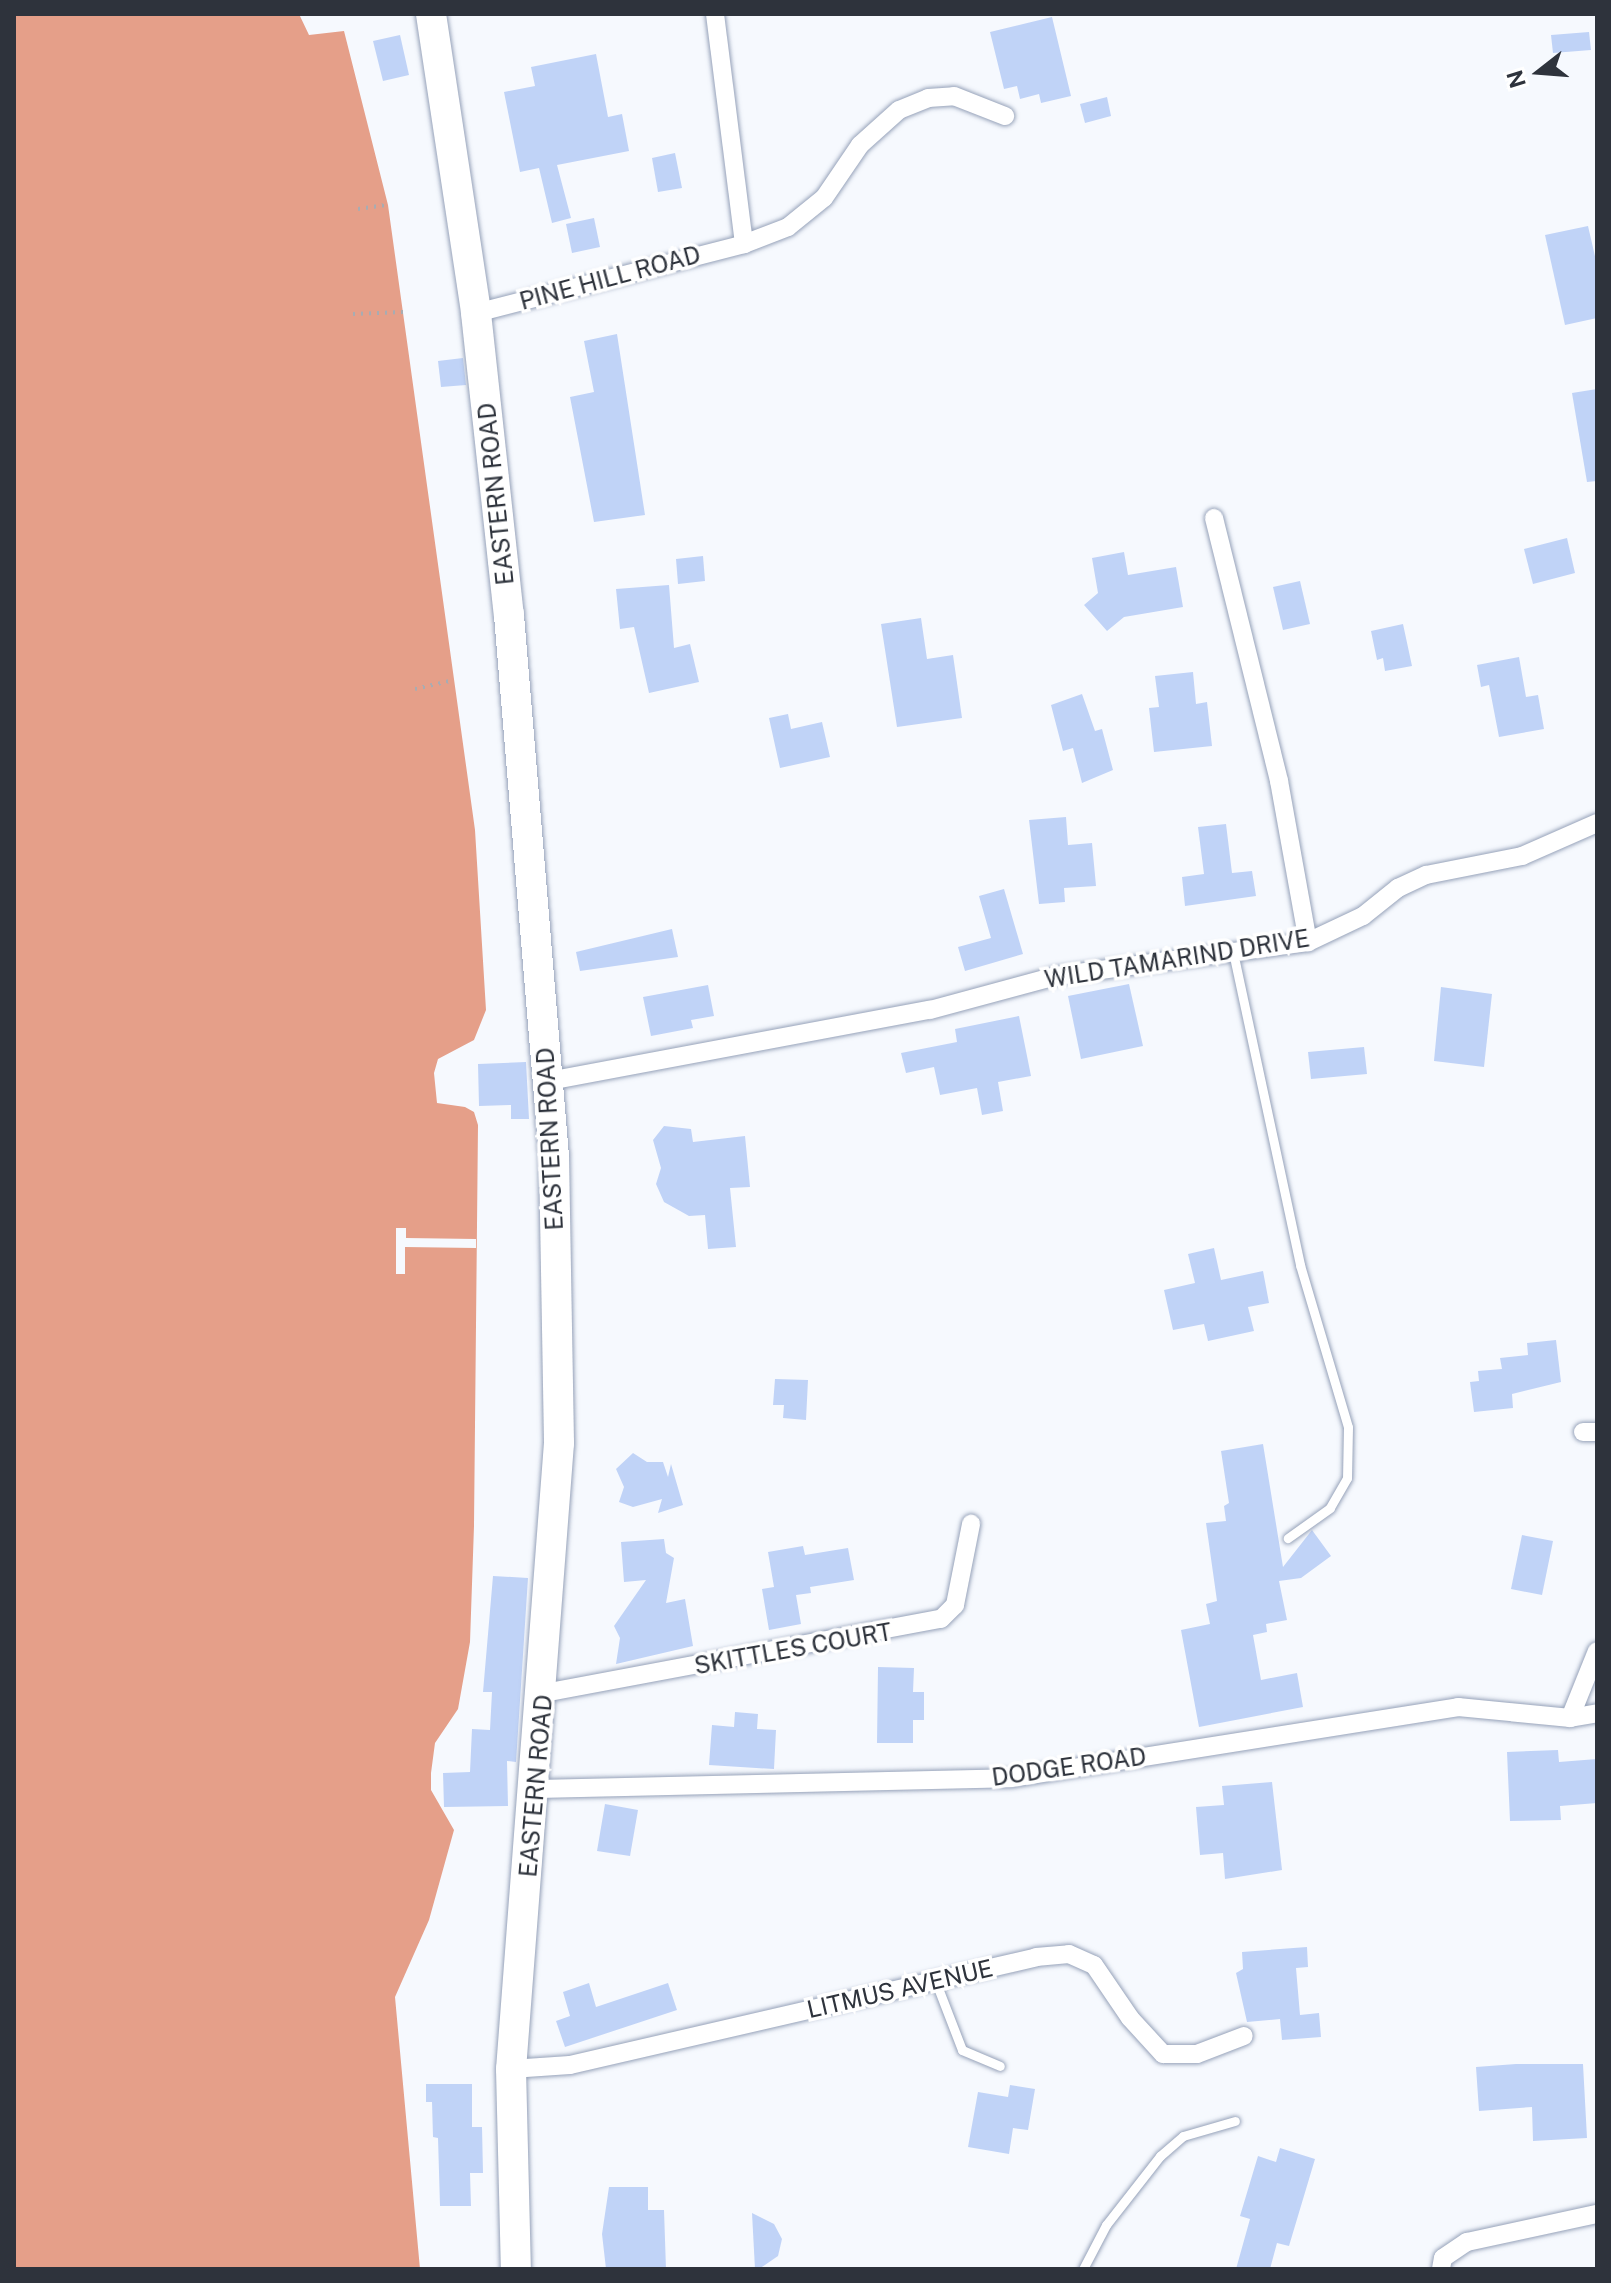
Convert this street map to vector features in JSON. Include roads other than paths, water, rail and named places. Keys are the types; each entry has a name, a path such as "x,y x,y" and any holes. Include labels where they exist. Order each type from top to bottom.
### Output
{"highway":[{"name":"EASTERN ROAD","path":"431,14 476,313 549,1081 559,1443 544,1693 511,2069 516,2269"}],"street":[{"path":"715,14 744,244"},
{"name":"PINE HILL ROAD","path":"476,313 744,244 788,227 824,198 860,145 899,110 928,98 954,96 1005,116"},
{"path":"1214,518 1279,781 1308,942"},
{"name":"WILD TAMARIND DRIVE","path":"549,1081 930,1010 1056,976 1308,942 1363,916 1398,888 1426,875 1522,856 1597,823"},
{"name":"SKITTLES COURT","path":"544,1693 941,1619 955,1605 971,1524"},
{"path":"1570,1718 1597,1651"},
{"name":"DODGE ROAD","path":"535,1789 1011,1778 1458,1707 1570,1718 1597,1713"},
{"name":"LITMUS AVENUE","path":"511,2069 570,2065 935,1980 1069,1954 1094,1965 1130,2018 1163,2054 1197,2054 1244,2036"},
{"path":"1441,2269 1443,2258 1467,2242 1597,2214"}],"lane":[{"path":"1233,952 1300,1265 1348,1427 1347,1478 1330,1508 1288,1538"},
{"path":"935,1980 962,2050 1000,2066"},
{"path":"1083,2269 1106,2225 1160,2156 1183,2136 1235,2121"}]}
